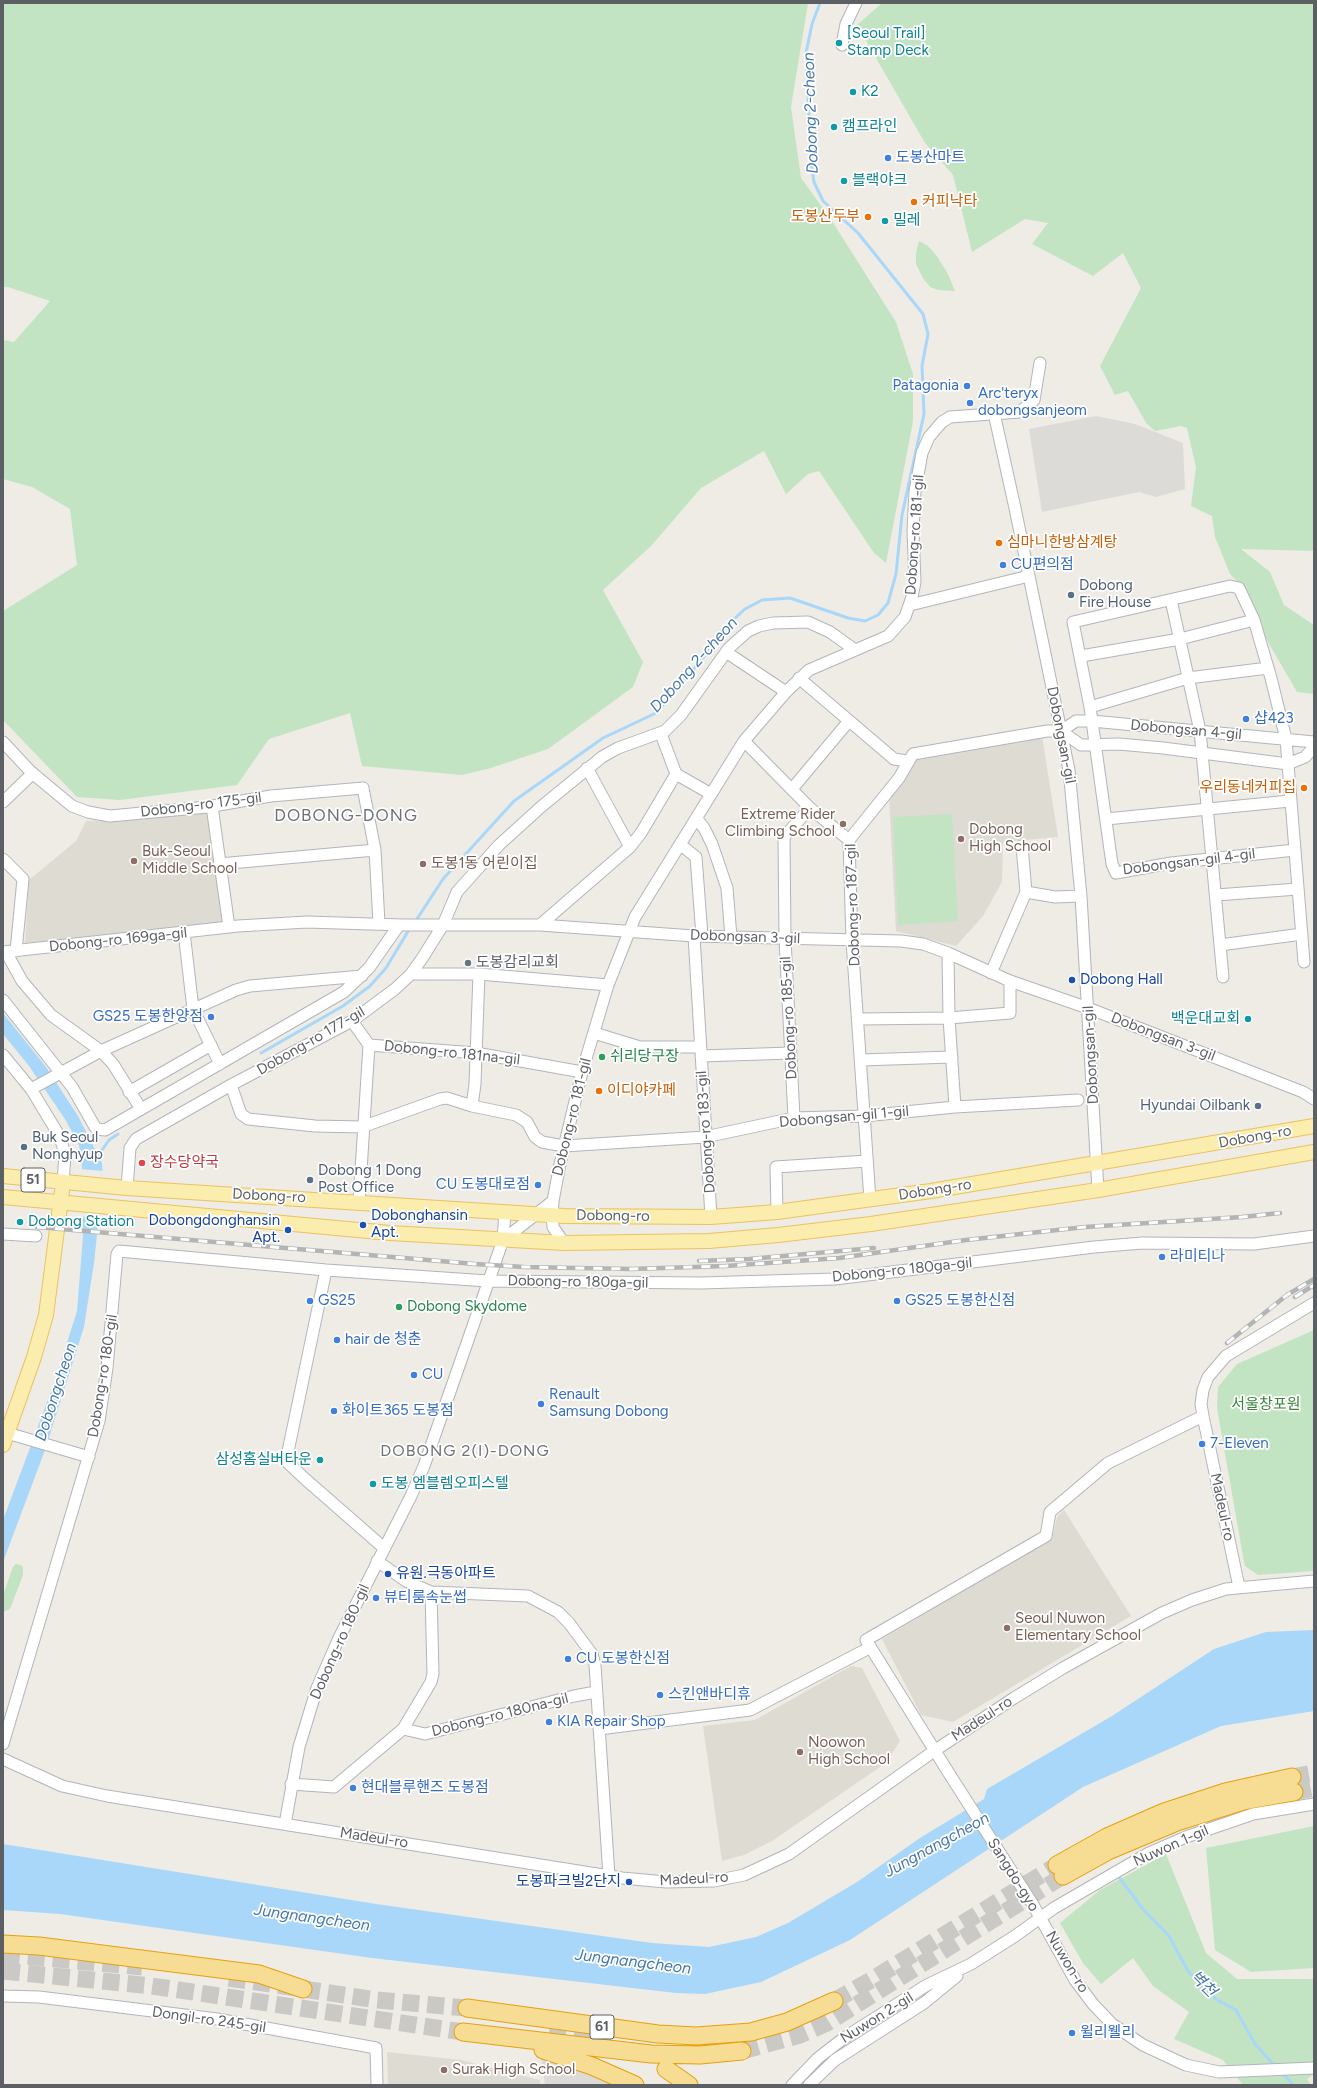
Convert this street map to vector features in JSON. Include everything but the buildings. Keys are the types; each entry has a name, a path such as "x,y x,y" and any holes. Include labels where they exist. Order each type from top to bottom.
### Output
{"highway":[{"path":"1060,1870 1177,1822 1293,1784"},
{"path":"3,1944 39,1946 259,1974 303,1989"},
{"name":"61","path":"465,2020 696,2036 751,2032 787,2022 834,2000"},
{"path":"465,2020 548,2032"},
{"name":"61","path":"465,2020 482,2034 562,2055 623,2078 635,2085"},
{"name":"61","path":"482,2034 651,2054 700,2056 742,2051"},
{"path":"666,2069 690,2085"}],"main road":[{"name":"Dobong-ro","path":"3,1176 69,1184 124,1188 535,1214 553,1208 711,1217 777,1212 870,1200 1096,1164 1314,1126"},
{"name":"Dobong-ro","path":"3,1197 390,1233 503,1240 564,1242 709,1240 778,1235 871,1224 1098,1190 1314,1152"},
{"path":"10,1439 46,1315 69,1184"}],"street":[{"path":"842,45 846,24 856,3"},
{"name":"Dobong-ro 181-gil","path":"553,1208 564,1146 582,1072 608,985 627,932 635,917 744,741 798,678 815,667 888,636 905,617 910,605 915,574 913,531 915,491 924,446 931,433 946,419 954,416 1020,412 1034,400 1040,363"},
{"name":"Dobongsan-gil","path":"994,413 1061,731 1072,797 1081,896 1098,1190"},
{"path":"910,605 1029,576"},
{"name":"Dobongsan-gil 4-gil","path":"1294,850 1213,858 1116,873 1112,864 1096,744 1081,656 1073,622 1230,586 1239,588 1254,620 1286,739 1304,962"},
{"path":"1171,600 1200,731 1223,977"},
{"path":"1081,656 1180,639 1254,620"},
{"name":"Dobong-ro 177-gil","path":"124,1188 130,1148 134,1141 231,1085 352,1021 396,989 411,974 440,925 457,892 474,871 519,826 587,768 618,748 661,734 681,715 726,652 736,641 752,629 766,624 794,621 813,623 855,650"},
{"path":"726,652 786,692"},
{"path":"1090,707 1188,678 1268,668"},
{"path":"798,678 894,759 907,761 913,754 1047,731 1061,731 1081,745 1096,744 1202,747 1288,764 1305,757 1314,747"},
{"path":"792,789 849,721"},
{"name":"Dobongsan 4-gil","path":"1061,731 1076,721 1092,721 1314,742"},
{"path":"661,734 676,774 711,794"},
{"path":"744,741 810,808 849,840"},
{"name":"Dobong-ro 175-gil","path":"3,742 33,773 72,806 88,812 110,816 212,806 271,796 363,788 375,850 379,924"},
{"name":"Dobong-ro 187-gil","path":"870,1200 859,1019 852,941 849,840 899,778 907,761"},
{"path":"587,768 630,847"},
{"path":"3,802 33,773"},
{"path":"540,925 630,847 641,833 676,774"},
{"path":"1106,819 1290,801"},
{"path":"212,806 229,927"},
{"name":"Dobong-ro 185-gil","path":"794,1118 785,939 784,837 810,808"},
{"path":"697,819 704,828 712,844 727,888 731,937"},
{"path":"681,845 696,857 698,936"},
{"path":"991,973 1026,892 1022,846"},
{"path":"219,864 375,850"},
{"path":"3,859 23,880 8,952 22,981 51,1015 101,1051 113,1064 141,1109"},
{"path":"1216,895 1298,889"},
{"path":"1026,892 1055,897 1081,896"},
{"name":"Dobong-ro 169ga-gil","path":"8,952 229,927 307,922 440,925"},
{"name":"Dobong-ro 177-gil","path":"59,1073 72,1087 97,1129 109,1128 344,992 362,976 401,925"},
{"name":"Dobongsan 3-gil","path":"440,925 540,925 698,936 852,941 901,941 922,944 1010,981 1088,1008 1303,1092 1314,1099"},
{"path":"184,932 193,1009 220,1064"},
{"path":"1220,945 1302,934"},
{"name":"Dobong-ro 183-gil","path":"698,936 701,1052 711,1217"},
{"path":"948,954 955,1107"},
{"path":"411,974 479,974 608,985"},
{"path":"472,1106 475,1084 479,974"},
{"path":"33,1088 101,1051 236,990 250,986 362,976"},
{"path":"859,1019 950,1018 1010,1014 1010,981"},
{"path":"3,1000 59,1073"},
{"path":"352,1021 369,1045 362,1127 359,1202"},
{"path":"594,1033 640,1047 701,1052 791,1053"},
{"path":"130,1092 211,1045"},
{"name":"Dobong-ro 181na-gil","path":"369,1045 476,1053 582,1072"},
{"path":"3,1055 33,1088 63,1143 69,1184"},
{"path":"861,1060 952,1057"},
{"path":"231,1085 242,1114 248,1119 315,1126 362,1127"},
{"name":"Dobongsan-gil 1-gil","path":"362,1127 440,1099 447,1098 472,1106 516,1115 527,1122 535,1137 542,1142 564,1146 705,1137 794,1118 864,1116 955,1107 1078,1100"},
{"path":"777,1212 776,1167 867,1162"},
{"name":"Dobong-ro","path":"553,1208 554,1227 564,1242"},
{"name":"Dobong-ro 180-gil","path":"285,1824 291,1784 299,1747 319,1682 377,1561 411,1496 424,1466 503,1240 505,1212"},
{"path":"503,1240 535,1214"},
{"path":"3,1234 36,1236"},
{"name":"Dobong-ro 180ga-gil","path":"488,1281 686,1283 814,1280 927,1268 1094,1247 1142,1243 1254,1244 1314,1236"},
{"name":"Dobong-ro 180-gil","path":"3,1744 85,1456 99,1421 117,1254 120,1251 326,1270 488,1281"},
{"path":"326,1270 286,1461 384,1548"},
{"name":"Madeul-ro","path":"3,1759 45,1780 75,1790 609,1876 654,1881 697,1882 726,1879 754,1871 789,1854 934,1751 1062,1668 1162,1613 1219,1591 1239,1587 1203,1416 1203,1390 1208,1377 1220,1362 1314,1303"},
{"path":"599,1729 750,1710 867,1644 1046,1536 1050,1512 1108,1463 1203,1416"},
{"path":"10,1439 85,1456"},
{"path":"377,1561 406,1581 431,1592 528,1596 558,1612 569,1623 592,1654 599,1729 609,1876"},
{"path":"1239,1587 1314,1581"},
{"path":"291,1784 334,1787 403,1729 432,1682 431,1592"},
{"name":"Sangdo-gyo","path":"867,1644 1032,1903 1040,1918"},
{"name":"Dobong-ro 180na-gil","path":"403,1729 425,1734 574,1696 596,1692"},
{"name":"Nuwon 1-gil","path":"1040,1918 1108,1876 1149,1853 1186,1837 1253,1814 1314,1804"},
{"name":"Nuwon 2-gil","path":"792,2085 809,2066 835,2044 927,1985 971,1964 1040,1918"},
{"name":"Nuwon-ro","path":"1040,1918 1075,1980 1093,2004 1112,2024 1133,2039 1157,2053 1186,2065 1219,2072 1314,2068"},
{"name":"Nuwon 2-gil","path":"809,2085 835,2060 924,2003 971,1964"},
{"name":"Dongil-ro 245-gil","path":"3,1996 39,1997 217,2020 376,2048 377,2085"}],"shaded area":[{"path":"1096,416 1135,424 1183,443 1185,489 1156,497 1139,492 1042,512 1029,429"},
{"name":"Dobong High School","path":"1042,736 1058,837 1003,842 1002,882 983,916 956,946 896,931 889,797 919,755"},
{"name":"Buk-Seoul Middle School","path":"207,807 223,922 25,943 29,880 76,841 86,821 112,820"},
{"name":"Seoul Nuwon Elementary School","path":"1064,1510 1131,1616 953,1722 921,1715 882,1639 1052,1539 1057,1517"},
{"name":"Noowon High School","path":"851,1666 862,1668 900,1741 886,1763 772,1841 744,1855 722,1861 703,1726 755,1720"},
{"name":"Surak High School","path":"387,2052 461,2060 540,2080 540,2085 388,2085"},
{"path":"541,2058 588,2069 620,2085 545,2085"}],"green space":[{"path":"3,3 808,3 791,107 801,178 830,218 896,322 913,374 913,421 886,563 874,553 819,471 808,474 786,494 764,451 701,488 651,546 603,590 643,662 633,687 548,749 491,768 462,775 362,766 350,713 269,739 237,785 120,800 77,797 3,720 3,611 77,565 70,509 32,487 3,479 3,340 14,342 50,301 8,287 3,287"},
{"path":"882,3 1314,3 1314,551 1241,549 1270,572 1284,605 1314,625 1314,694 1297,692 1264,635 1262,624 1252,615 1239,583 1230,574 1215,537 1212,516 1191,506 1196,467 1187,428 1181,426 1155,431 1146,423 1128,391 1115,395 1100,366 1141,288 1123,253 1093,276 1032,244 1048,223 1025,219 972,252 953,175 925,143 857,25"},
{"path":"919,241 928,246 936,255 947,272 955,291 938,290 930,287 923,278 916,264 916,253"},
{"path":"952,814 958,921 898,925 893,817"},
{"name":"서울창포원","path":"1314,1330 1314,1571 1258,1575 1245,1566 1244,1562 1217,1408 1218,1387 1237,1364"},
{"path":"16,1564 21,1565 23,1568 23,1575 10,1609 3,1612 3,1595 13,1567"},
{"path":"1314,1826 1314,1968 1251,1972 1215,1950 1206,1848"},
{"path":"1166,1854 1206,1953 1237,1979 1314,1979 1314,2074 1307,2079 1311,2085 1243,2085 1223,2060 1174,2039 1189,2012 1153,1986 1133,1958 1101,1984 1083,1963 1060,1923 1100,1890"}],"water":[{"name":"Dobongcheon","path":"3,1013 46,1067 78,1116 102,1163 103,1179 94,1263 84,1327 45,1450 3,1562 3,1520 55,1381 77,1311 83,1236 82,1165 79,1145 65,1119 29,1066 3,1034"},
{"name":"Jungnangcheon","path":"1314,1630 1314,1711 1221,1726 1083,1787 850,1940 761,1982 705,1994 676,1993 372,1958 60,1914 3,1910 3,1844 376,1904 652,1943 709,1947 756,1937 788,1923 857,1882 920,1838 984,1799 987,1789 1112,1716 1214,1649 1266,1632"}],"pier":[{"path":"80,1169 105,1171 101,1219 81,1217"}],"waterway":[{"name":"Dobong 2-cheon","path":"415,922 443,879 514,801 603,738 656,713 703,658 722,630 745,609 762,600 790,598 848,618 865,621 878,615 888,603 896,574 902,515 924,414 922,366 928,334 923,314 858,233 823,201 814,182 811,162 806,53 812,24 820,3"},
{"name":"Dobong 2-cheon","path":"261,1053 343,1006 370,986 386,968 410,928"},
{"name":"Dobong 2-cheon","path":"97,1157 109,1140 118,1134"},
{"name":"벽천","path":"1119,1877 1142,1908 1169,1936 1188,1971 1217,2000 1236,2010 1255,2044 1275,2066"},
{"name":"벽천","path":"1282,2073 1293,2085"}],"tunnel":[{"path":"1292,1777 1314,1773"},
{"path":"1294,1792 1314,1788"},
{"path":"834,2001 873,1979 1057,1865"},
{"path":"742,2051 800,2035 827,2023 1063,1876"},
{"path":"3,1954 142,1967"},
{"path":"3,1971 152,1986 463,2032"},
{"path":"229,1978 377,2000 467,2008"},
{"path":"549,2032 602,2041"}],"railway":[{"path":"37,1227 475,1264 524,1267 631,1269 726,1266 839,1258 966,1240 1085,1227 1242,1217 1280,1213"},
{"path":"699,1261 749,1259 874,1248"},
{"path":"1227,1343 1287,1295 1314,1279"},
{"path":"1295,1297 1314,1285"}],"place":[{"name":"[Seoul Trail] Stamp Deck","path":"839,43"},
{"name":"K2","path":"853,92"},
{"name":"캠프라인","path":"834,127"},
{"name":"도봉산마트","path":"888,158"},
{"name":"블랙야크","path":"844,181"},
{"name":"커피낙타","path":"914,202"},
{"name":"도봉산두부","path":"868,217"},
{"name":"밀레","path":"885,221"},
{"name":"Patagonia","path":"967,386"},
{"name":"Arc'teryx dobongsanjeom","path":"970,403"},
{"name":"심마니한방삼계탕","path":"999,543"},
{"name":"CU편의점","path":"1003,565"},
{"name":"Dobong Fire House","path":"1071,595"},
{"name":"샵423","path":"1246,719"},
{"name":"우리동네커피집","path":"1304,788"},
{"name":"Extreme Rider Climbing School","path":"843,824"},
{"name":"Dobong High School","path":"961,839"},
{"name":"Buk-Seoul Middle School","path":"134,861"},
{"name":"도봉1동 어린이집","path":"423,864"},
{"name":"도봉감리교회","path":"468,963"},
{"name":"Dobong Hall","path":"1072,980"},
{"name":"GS25 도봉한양점","path":"211,1017"},
{"name":"백운대교회","path":"1248,1019"},
{"name":"쉬리당구장","path":"602,1057"},
{"name":"이디야카페","path":"599,1091"},
{"name":"Hyundai Oilbank","path":"1258,1106"},
{"name":"Buk Seoul Nonghyup","path":"24,1147"},
{"name":"장수당약국","path":"142,1163"},
{"name":"Dobong 1 Dong Post Office","path":"310,1180"},
{"name":"CU 도봉대로점","path":"538,1185"},
{"name":"Dobong Station","path":"20,1222"},
{"name":"Dobonghansin Apt.","path":"363,1225"},
{"name":"Dobongdonghansin Apt.","path":"288,1230"},
{"name":"라미티나","path":"1162,1257"},
{"name":"GS25","path":"310,1301"},
{"name":"GS25 도봉한신점","path":"897,1301"},
{"name":"Dobong Skydome","path":"399,1307"},
{"name":"hair de 청춘","path":"337,1340"},
{"name":"CU","path":"414,1375"},
{"name":"Renault Samsung Dobong","path":"541,1404"},
{"name":"화이트365 도봉점","path":"334,1411"},
{"name":"7-Eleven","path":"1202,1444"},
{"name":"삼성홈실버타운","path":"320,1460"},
{"name":"도봉 엠블렘오피스텔","path":"373,1484"},
{"name":"유원.극동아파트","path":"388,1574"},
{"name":"뷰티룸속눈썹","path":"376,1598"},
{"name":"Seoul Nuwon Elementary School","path":"1007,1628"},
{"name":"CU 도봉한신점","path":"568,1659"},
{"name":"스킨앤바디휴","path":"660,1695"},
{"name":"KIA Repair Shop","path":"549,1722"},
{"name":"Noowon High School","path":"800,1752"},
{"name":"현대블루핸즈 도봉점","path":"353,1788"},
{"name":"도봉파크빌2단지","path":"629,1882"},
{"name":"윌리웰리","path":"1072,2033"},
{"name":"Surak High School","path":"444,2070"}],"district":[{"name":"DOBONG-DONG","path":"346,816"},
{"name":"DOBONG 2(I)-DONG","path":"465,1451"}]}
